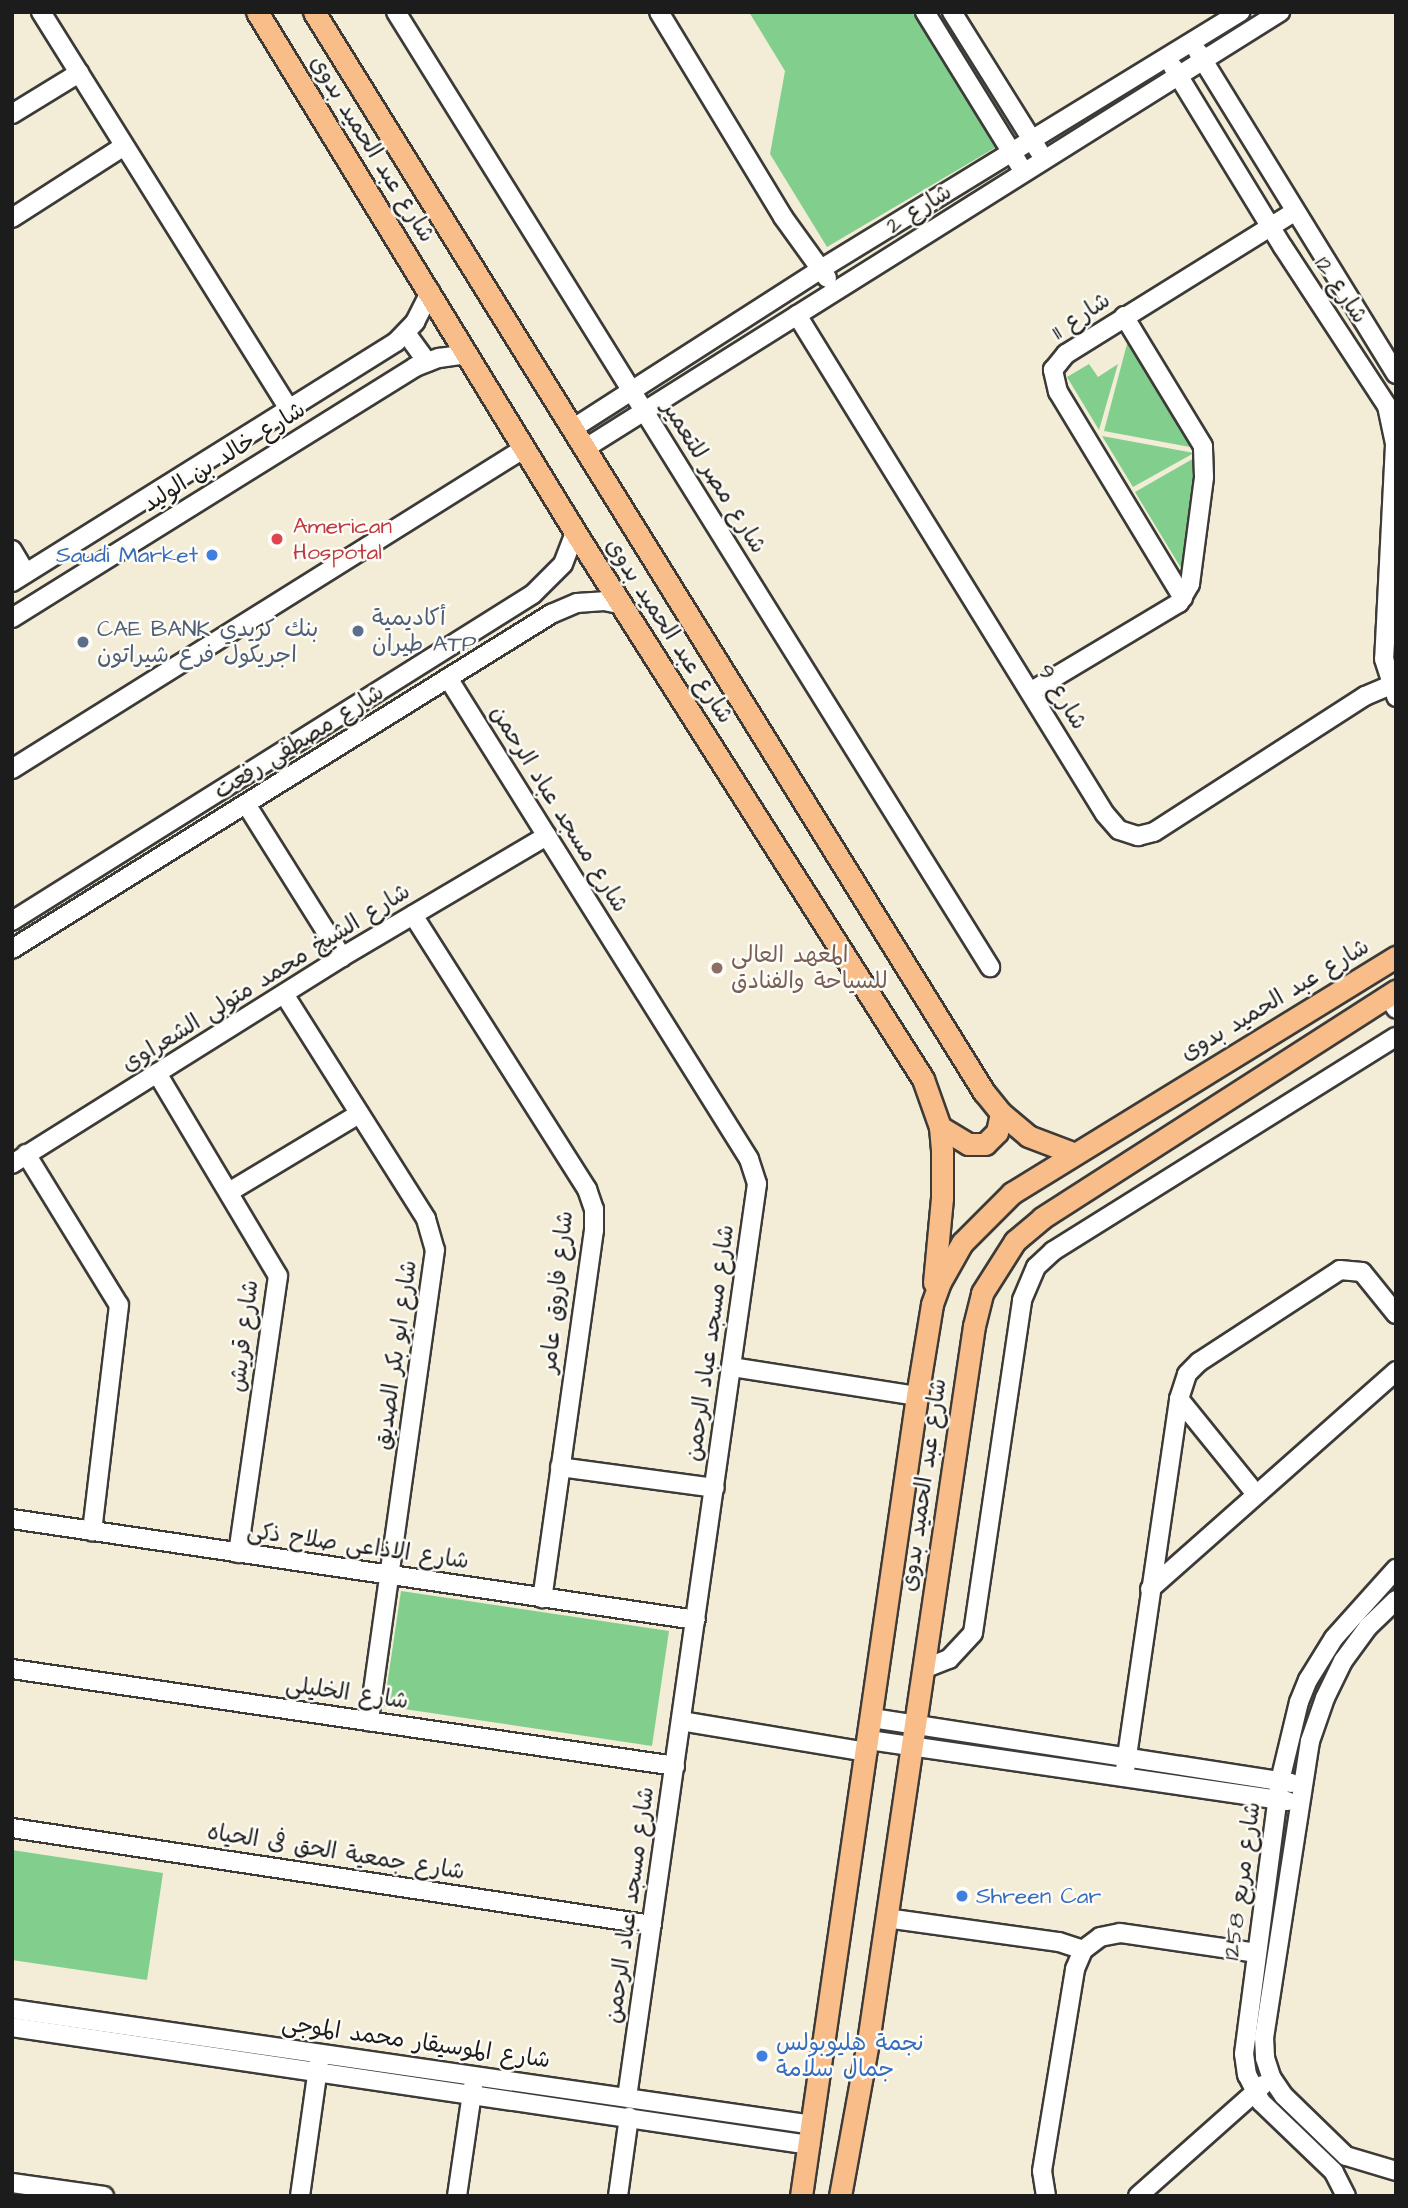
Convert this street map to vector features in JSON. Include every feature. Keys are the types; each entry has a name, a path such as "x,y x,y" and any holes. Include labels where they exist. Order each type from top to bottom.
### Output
{"main road":[{"name":"شارع عبد الحميد بدوى","path":"257,12 575,532 909,1056 923,1079 940,1127 942,1198 932,1304 801,2196"},
{"name":"شارع عبد الحميد بدوى","path":"314,12 984,1093 1001,1114 1028,1136 1073,1153"},
{"name":"شارع عبد الحميد بدوى","path":"932,1304 951,1261 976,1226 1012,1193 1073,1153 1396,957"},
{"name":"شارع عبد الحميد بدوى","path":"840,2196 886,1918 975,1318 982,1293 1015,1241 1071,1197 1393,999"},
{"path":"940,1127 968,1144 985,1144 997,1132 1001,1114"}],"street":[{"path":"41,12 289,409"},
{"name":"شارع مصر للتعمير","path":"396,12 990,967"},
{"path":"659,12 783,217 835,290"},
{"path":"925,12 1024,173"},
{"path":"952,12 1045,160"},
{"name":"شارع 2","path":"572,429 821,269 1013,154 1240,12"},
{"name":"شارع 2","path":"584,449 1280,12"},
{"name":"شارع 12","path":"1192,43 1396,374"},
{"name":"شارع 12","path":"1168,58 1270,227 1393,412 1395,437 1390,645 1394,689"},
{"path":"12,114 79,73"},
{"path":"12,218 124,146"},
{"name":"شارع 11","path":"1182,598 1053,380 1055,366 1061,358 1124,316 1294,212"},
{"name":"شارع خالد بن الوليد","path":"19,577 289,409 405,333 423,309 430,292"},
{"name":"شارع 9","path":"797,315 1110,820 1125,833 1138,836 1161,828 1365,696 1394,689"},
{"path":"1030,692 1182,598 1190,579 1204,477 1203,446 1124,316"},
{"path":"405,333 427,362"},
{"name":"شارع خالد بن الوليد","path":"12,618 427,362 467,354"},
{"path":"12,769 525,448"},
{"name":"شارع مصطفى رفعت","path":"12,921 545,585 563,564 575,532"},
{"path":"12,550 19,577"},
{"path":"545,585 558,589 564,601 562,607"},
{"name":"شارع مصطفى رفعت","path":"12,949 562,607 591,601 620,604"},
{"name":"شارع مسجد عباد الرحمن","path":"448,678 753,1167 757,1193 628,2097 640,2107 627,2117 618,2196"},
{"path":"246,804 342,957"},
{"name":"شارع الشيخ محمد متولى الشعراوى","path":"19,1159 342,957 547,836"},
{"name":"شارع فاروق عامر","path":"413,915 591,1199 594,1230 542,1598"},
{"name":"شارع ابو بكر الصديق","path":"284,994 426,1220 435,1250 369,1721"},
{"path":"923,1669 949,1659 973,1633 1022,1300 1035,1267 1065,1244 1396,1037"},
{"name":"شارع قريش","path":"157,1073 275,1268 279,1284 238,1553"},
{"path":"229,1192 359,1114"},
{"path":"19,1159 118,1305 92,1531"},
{"path":"1124,1777 1179,1399 1187,1374 1199,1362 1340,1270 1362,1272 1396,1314"},
{"path":"732,1367 917,1396"},
{"path":"1150,1589 1396,1371"},
{"path":"1179,1399 1256,1494"},
{"path":"560,1467 715,1488"},
{"name":"شارع الاذاعى صلاح ذكى","path":"12,1519 696,1620"},
{"name":"شارع مربع 1258","path":"1346,2196 1334,2172 1255,2093 1247,2074 1244,2054 1278,1790 1292,1726 1308,1680 1345,1624 1396,1569"},
{"name":"شارع مربع 1258","path":"1396,1600 1354,1644 1334,1679 1310,1741 1264,2037 1265,2058 1271,2077 1284,2096 1346,2156 1396,2171"},
{"name":"شارع الخليلى","path":"12,1669 675,1766"},
{"path":"872,1718 913,1735 1124,1777 1300,1793"},
{"path":"681,1721 868,1746 913,1735 1126,1758 1278,1790"},
{"name":"شارع جمعية الحق فى الحياه","path":"12,1828 652,1924"},
{"path":"886,1918 1059,1942 1083,1950"},
{"path":"1046,2196 1042,2171 1075,1969 1083,1950 1100,1937 1120,1933 1257,1954"},
{"name":"شارع الموسيقار محمد الموجى","path":"12,2009 628,2097 811,2135"},
{"name":"شارع الموسيقار محمد الموجى","path":"12,2027 627,2117 811,2135"},
{"path":"300,2196 320,2054"},
{"path":"457,2196 474,2075"},
{"path":"1138,2196 1271,2077"},
{"path":"1334,2172 1346,2168 1346,2156"},
{"path":"12,2183 104,2196"}],"green space":[{"path":"749,12 912,12 998,146 827,247 770,154 785,71"},
{"path":"1131,343 1185,431 1190,447 1104,431 1127,344"},
{"path":"1089,364 1098,377 1118,364 1099,430 1067,377"},
{"path":"1102,436 1194,453 1133,487"},
{"path":"1196,457 1181,568 1135,492"},
{"path":"401,1591 669,1631 652,1746 384,1706"},
{"path":"12,1850 163,1873 147,1980 12,1960"}],"place":[{"name":"American Hospotal","path":"277,539"},
{"name":"Saudi Market","path":"212,555"},
{"name":"أكاديمية طيران ATP","path":"358,631"},
{"name":"CAE BANK بنك كريدي اجريكول فرع شيراتون","path":"83,642"},
{"name":"المعهد العالى للسياحة والفنادق","path":"717,968"},
{"name":"Shreen Car","path":"962,1896"},
{"name":"نجمة هليوبولس جمال سلامة","path":"762,2056"}]}
